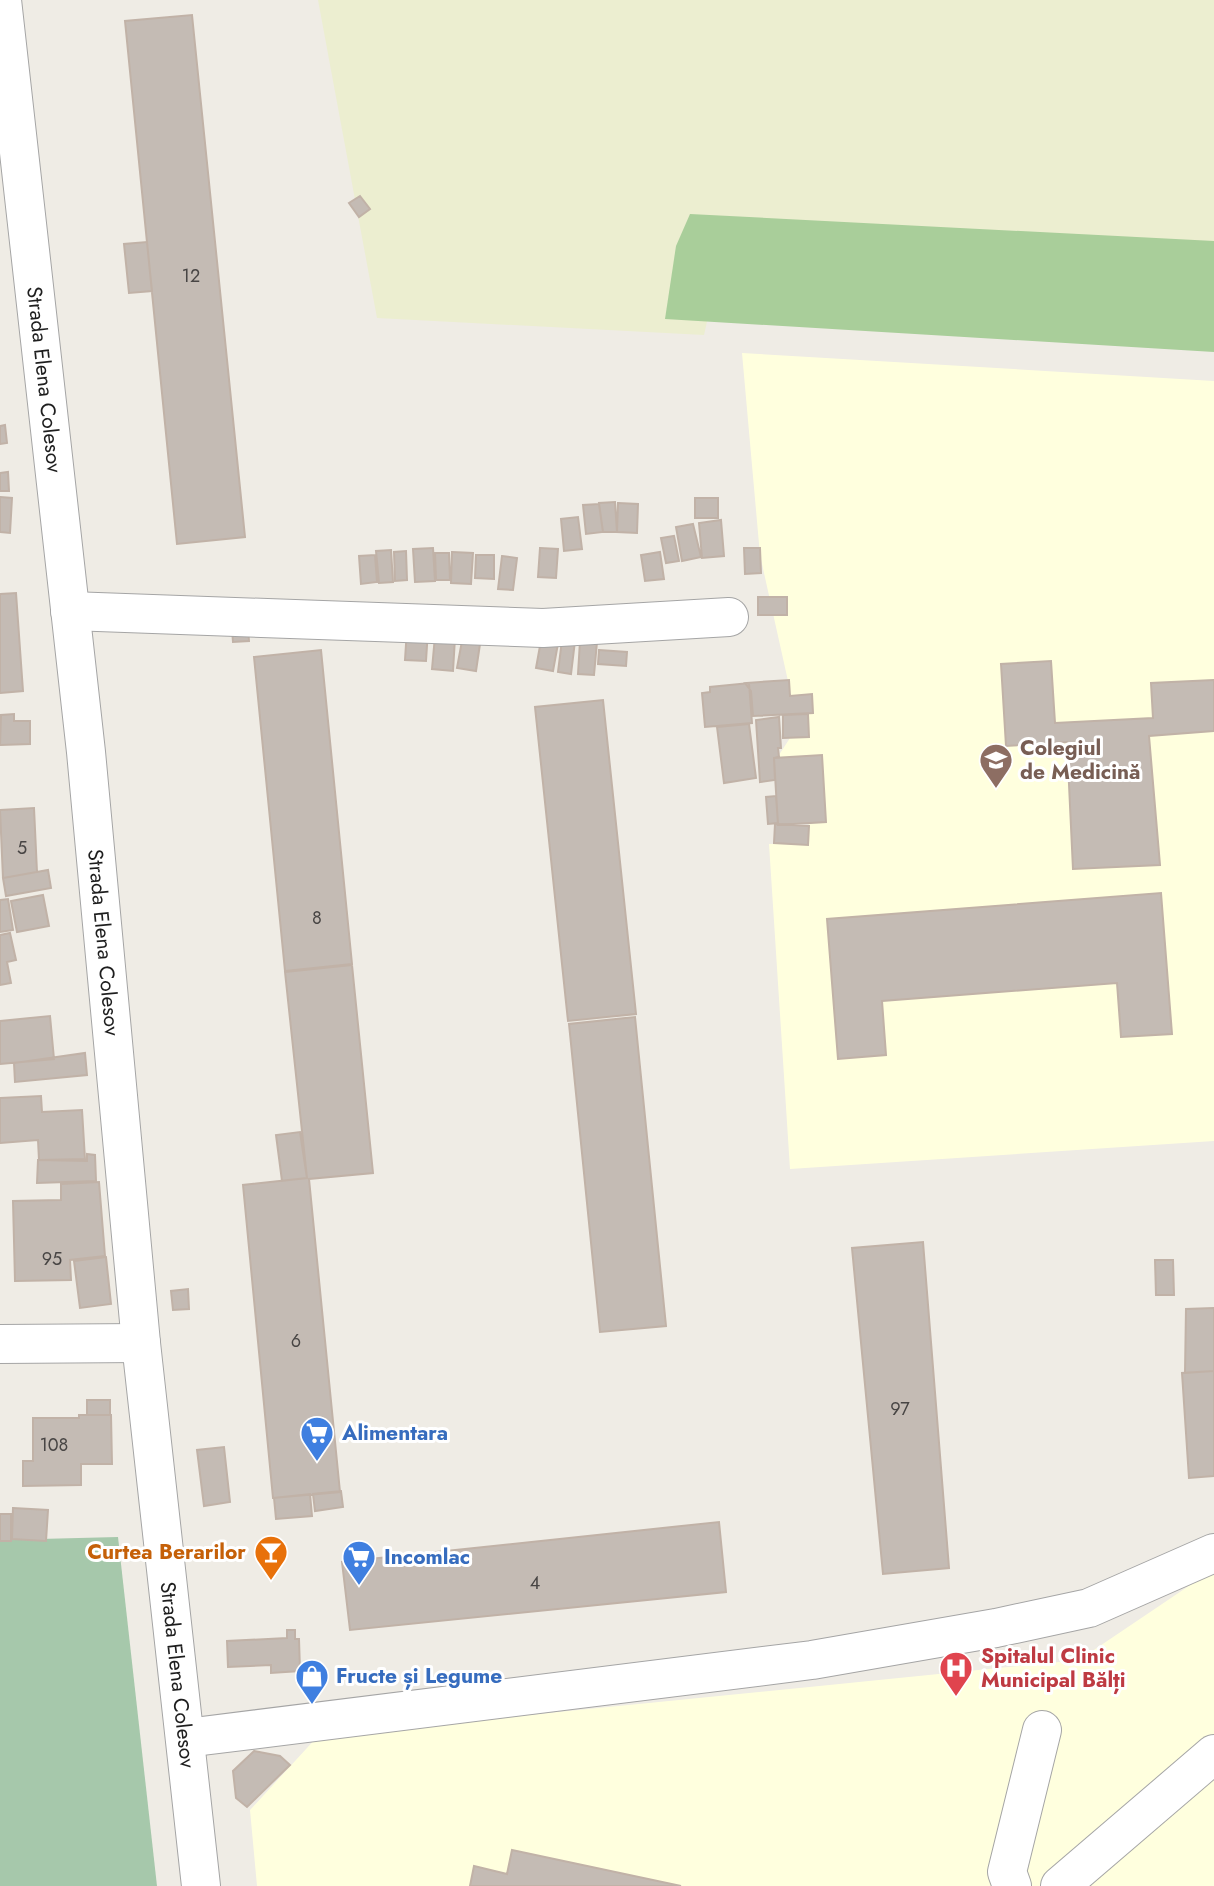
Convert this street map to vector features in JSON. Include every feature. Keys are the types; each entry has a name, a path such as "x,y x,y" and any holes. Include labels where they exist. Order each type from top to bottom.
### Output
{"street":[{"name":"Strada Elena Colesov","path":"2,0 4,46 70,611 141,1343 201,1886"},
{"path":"70,611 543,628 729,617"},
{"path":"0,1345 141,1343"},
{"path":"186,1738 812,1660 983,1630 1089,1608 1214,1553"},
{"path":"1012,1886 1007,1872 1042,1730"},
{"path":"1060,1886 1214,1754"}],"shaded area":[{"path":"318,0 1214,0 1214,245 730,220 704,335 377,318"},
{"name":"Colegiul de Medicină","path":"742,353 1214,381 1214,1141 790,1169 769,844 807,843 809,822 777,758 790,738 788,681 760,555"},
{"path":"118,1537 157,1886 0,1886 0,1540"},
{"name":"Spitalul Clinic Municipal Bălți","path":"1214,1569 1214,1886 257,1886 250,1810 318,1736 1079,1660"}],"green space":[{"path":"690,214 1214,241 1214,352 665,319 676,246"}],"building":[{"path":"192,15 245,537 177,544 125,21"},
{"path":"360,196 370,209 359,217 349,203"},
{"path":"147,242 152,291 129,293 124,244"},
{"path":"5,425 7,443 0,444 0,426"},
{"path":"8,472 9,491 0,491 0,473"},
{"path":"0,497 12,498 10,533 0,532"},
{"path":"695,498 718,498 718,518 695,518"},
{"path":"615,502 617,532 603,532 599,503"},
{"path":"618,503 638,504 637,533 617,532"},
{"path":"599,504 603,532 586,534 583,505"},
{"path":"578,517 582,549 564,551 561,519"},
{"path":"721,520 724,556 702,558 699,523"},
{"path":"693,524 701,557 682,561 676,527"},
{"path":"674,536 679,561 666,563 661,538"},
{"path":"433,548 435,581 415,582 413,549"},
{"path":"540,548 558,549 556,578 538,577"},
{"path":"744,548 760,548 761,573 745,574"},
{"path":"391,550 393,582 379,583 376,551"},
{"path":"406,551 407,580 395,581 394,552"},
{"path":"452,552 473,553 471,584 451,583"},
{"path":"660,552 664,579 645,581 641,555"},
{"path":"435,553 449,553 450,580 436,580"},
{"path":"375,555 377,582 361,584 359,556"},
{"path":"476,555 494,555 494,579 475,578"},
{"path":"502,556 517,558 513,590 498,589"},
{"path":"16,593 23,691 0,693 0,594"},
{"path":"758,597 787,597 787,615 758,615"},
{"path":"231,616 247,616 249,641 233,642"},
{"path":"407,629 428,630 426,661 405,660"},
{"path":"542,635 559,638 553,671 536,668"},
{"path":"435,636 455,638 453,671 432,669"},
{"path":"562,640 575,641 571,674 558,672"},
{"path":"462,641 480,644 476,671 457,668"},
{"path":"580,641 597,642 594,675 578,674"},
{"path":"321,650 352,964 285,971 254,657"},
{"path":"599,650 627,652 626,666 598,664"},
{"path":"1051,661 1055,723 1153,718 1151,683 1214,680 1214,731 1149,736 1160,865 1073,869 1067,742 1006,746 1001,664"},
{"path":"789,680 790,696 812,694 813,713 753,716 751,691 745,683"},
{"path":"749,683 752,723 705,727 702,693 710,692 710,687"},
{"path":"603,700 636,1014 568,1021 535,707"},
{"path":"14,714 14,721 30,721 30,744 0,745 1,715"},
{"path":"808,714 809,737 783,738 783,715"},
{"path":"779,717 781,748 778,748 779,757 774,758 775,780 760,782 756,720"},
{"path":"749,724 756,778 724,783 717,727"},
{"path":"822,755 826,822 778,825 774,758"},
{"path":"776,796 778,823 768,824 766,797"},
{"path":"34,808 37,872 3,878 0,810"},
{"path":"775,824 809,826 808,845 774,843"},
{"path":"48,870 51,888 6,896 3,878"},
{"path":"1161,893 1172,1034 1121,1037 1117,983 882,1001 886,1055 838,1059 827,919"},
{"path":"43,895 49,926 17,932 11,901"},
{"path":"8,899 13,930 0,932 0,900"},
{"path":"10,933 16,960 7,962 11,983 0,985 0,935"},
{"path":"352,965 373,1173 309,1179 340,1492 273,1498 243,1185 307,1178 285,972"},
{"path":"50,1016 54,1059 0,1064 0,1021"},
{"path":"635,1017 666,1326 600,1332 569,1024"},
{"path":"85,1053 87,1075 15,1082 14,1063"},
{"path":"41,1096 42,1112 82,1110 85,1159 39,1160 38,1140 0,1143 0,1098"},
{"path":"300,1132 307,1178 282,1181 276,1135"},
{"path":"87,1154 95,1155 96,1181 37,1183 38,1160 87,1161"},
{"path":"99,1182 105,1256 70,1260 71,1280 15,1281 13,1201 61,1200 61,1184"},
{"path":"923,1242 949,1568 883,1574 852,1248"},
{"path":"106,1257 111,1304 80,1308 74,1261"},
{"path":"1155,1260 1173,1260 1174,1295 1156,1295"},
{"path":"188,1289 189,1309 173,1310 171,1291"},
{"path":"1214,1308 1214,1371 1185,1373 1186,1309"},
{"path":"1214,1371 1214,1476 1189,1478 1182,1373"},
{"path":"87,1400 110,1400 110,1415 87,1415"},
{"path":"79,1415 111,1415 112,1464 81,1464 81,1485 23,1486 23,1461 33,1461 33,1418 79,1418"},
{"path":"224,1447 230,1502 204,1506 197,1450"},
{"path":"341,1491 343,1507 315,1511 313,1494"},
{"path":"310,1494 312,1516 276,1519 274,1498"},
{"path":"13,1508 48,1510 46,1541 12,1539"},
{"path":"0,1514 11,1514 11,1541 0,1541"},
{"path":"719,1522 726,1592 350,1630 342,1562"},
{"path":"287,1630 295,1630 295,1639 299,1639 300,1671 271,1673 271,1665 228,1667 227,1641 287,1638"},
{"path":"254,1751 280,1756 290,1765 247,1807 236,1798 233,1771"},
{"path":"512,1850 681,1886 470,1886 474,1866 507,1874"}],"place":[{"name":"Colegiul de Medicină","path":"996,790"},
{"name":"Alimentara","path":"317,1463"},
{"name":"Curtea Berarilor","path":"271,1582"},
{"name":"Incomlac","path":"359,1587"},
{"name":"Spitalul Clinic Municipal Bălți","path":"956,1698"},
{"name":"Fructe și Legume","path":"312,1706"}]}
